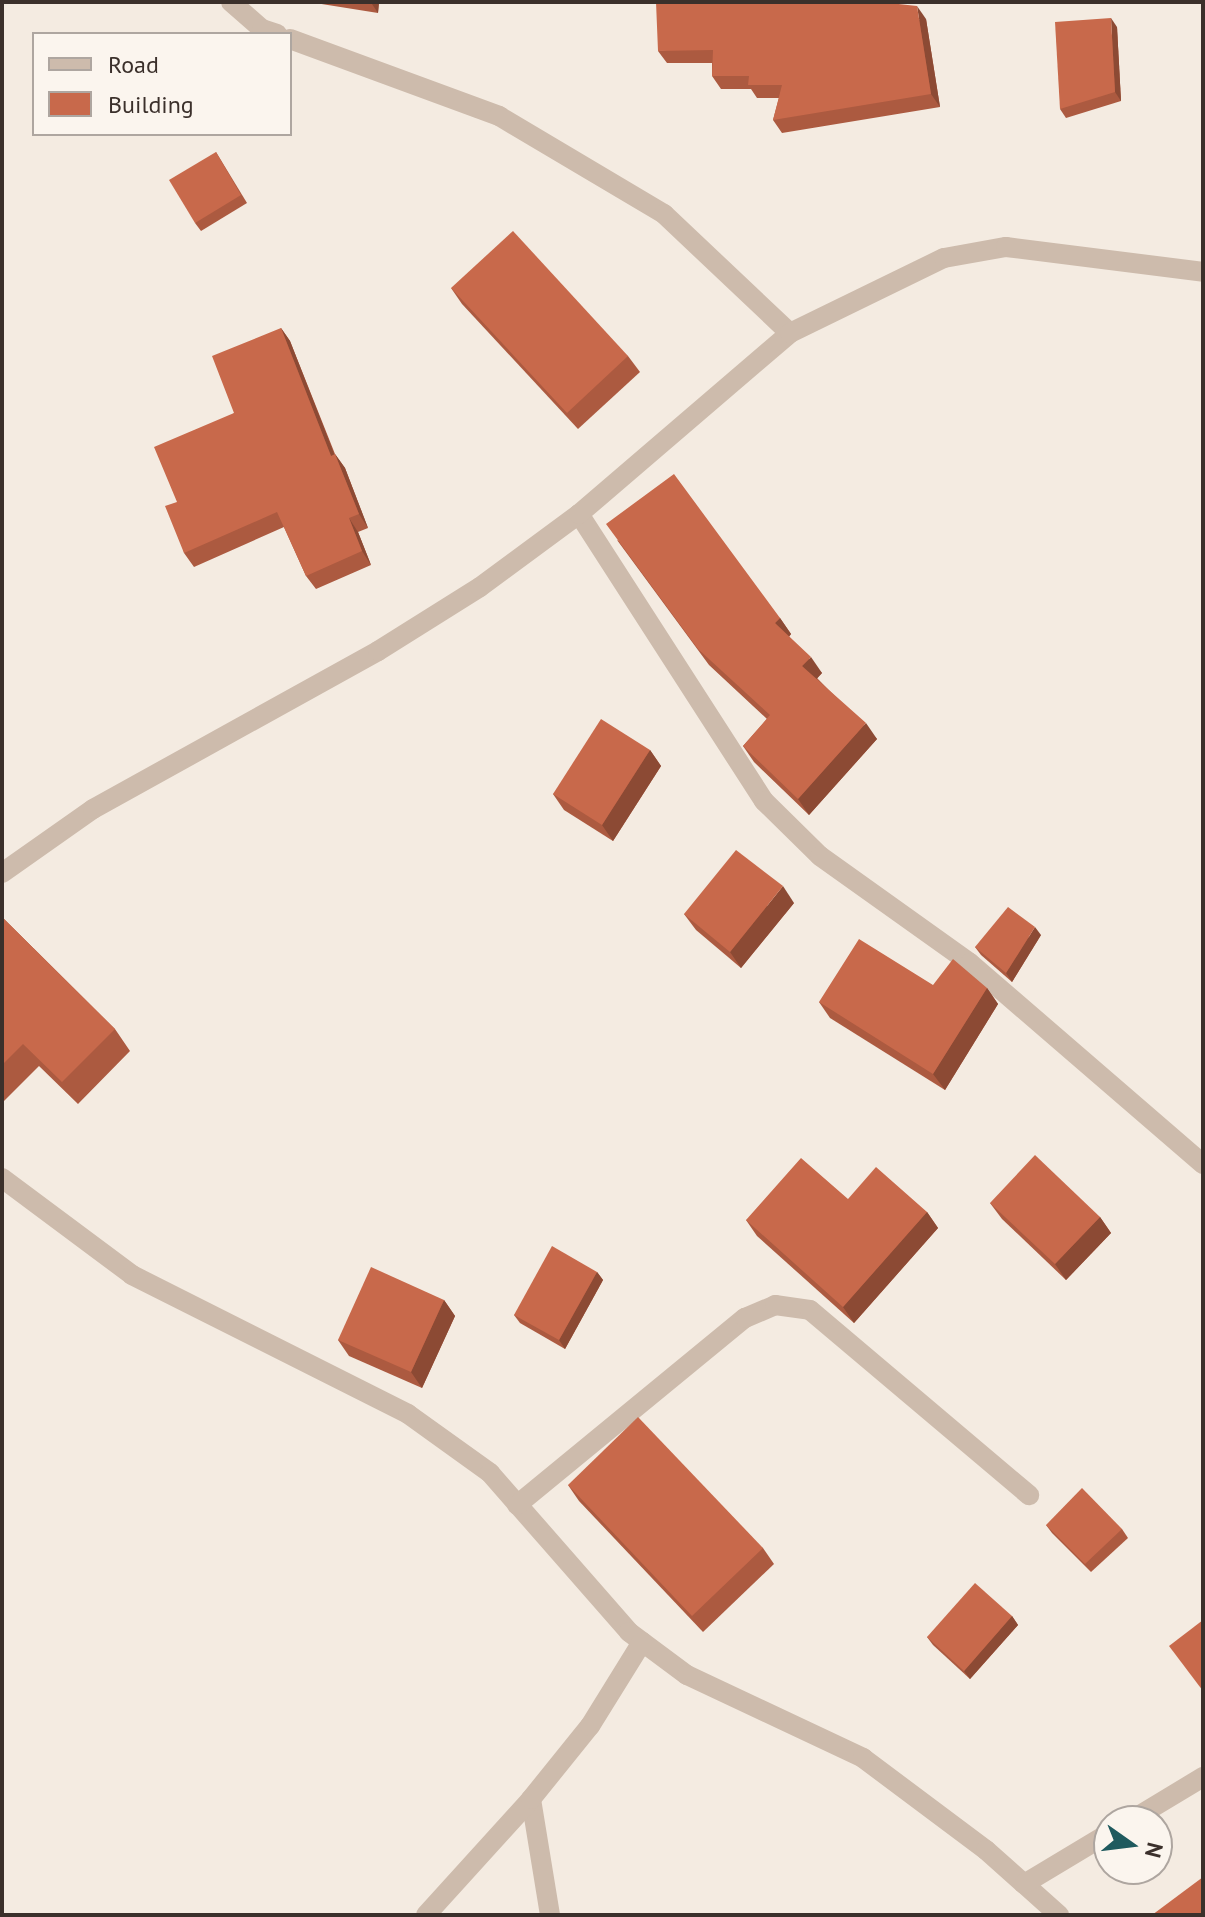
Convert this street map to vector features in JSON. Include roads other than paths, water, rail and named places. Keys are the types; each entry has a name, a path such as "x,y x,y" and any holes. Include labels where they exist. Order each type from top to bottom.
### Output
{"street":[{"path":"231,2 262,29 271,32"},
{"path":"292,40 513,124 664,214 790,333"},
{"path":"2,873 93,809 378,651 480,587 579,514 790,333 944,258 1006,247 1203,272"},
{"path":"579,514 764,801 820,856 970,963 1203,1164"},
{"path":"2,1178 132,1275 408,1414 490,1473 629,1632 687,1675 863,1758 986,1850 1059,1915"},
{"path":"517,1505 745,1318 775,1305 810,1310 1029,1495"},
{"path":"426,1915 531,1799 590,1726 642,1642"},
{"path":"1157,1805 1203,1777"},
{"path":"531,1799 550,1915"},
{"path":"1024,1884 1093,1843"}]}
